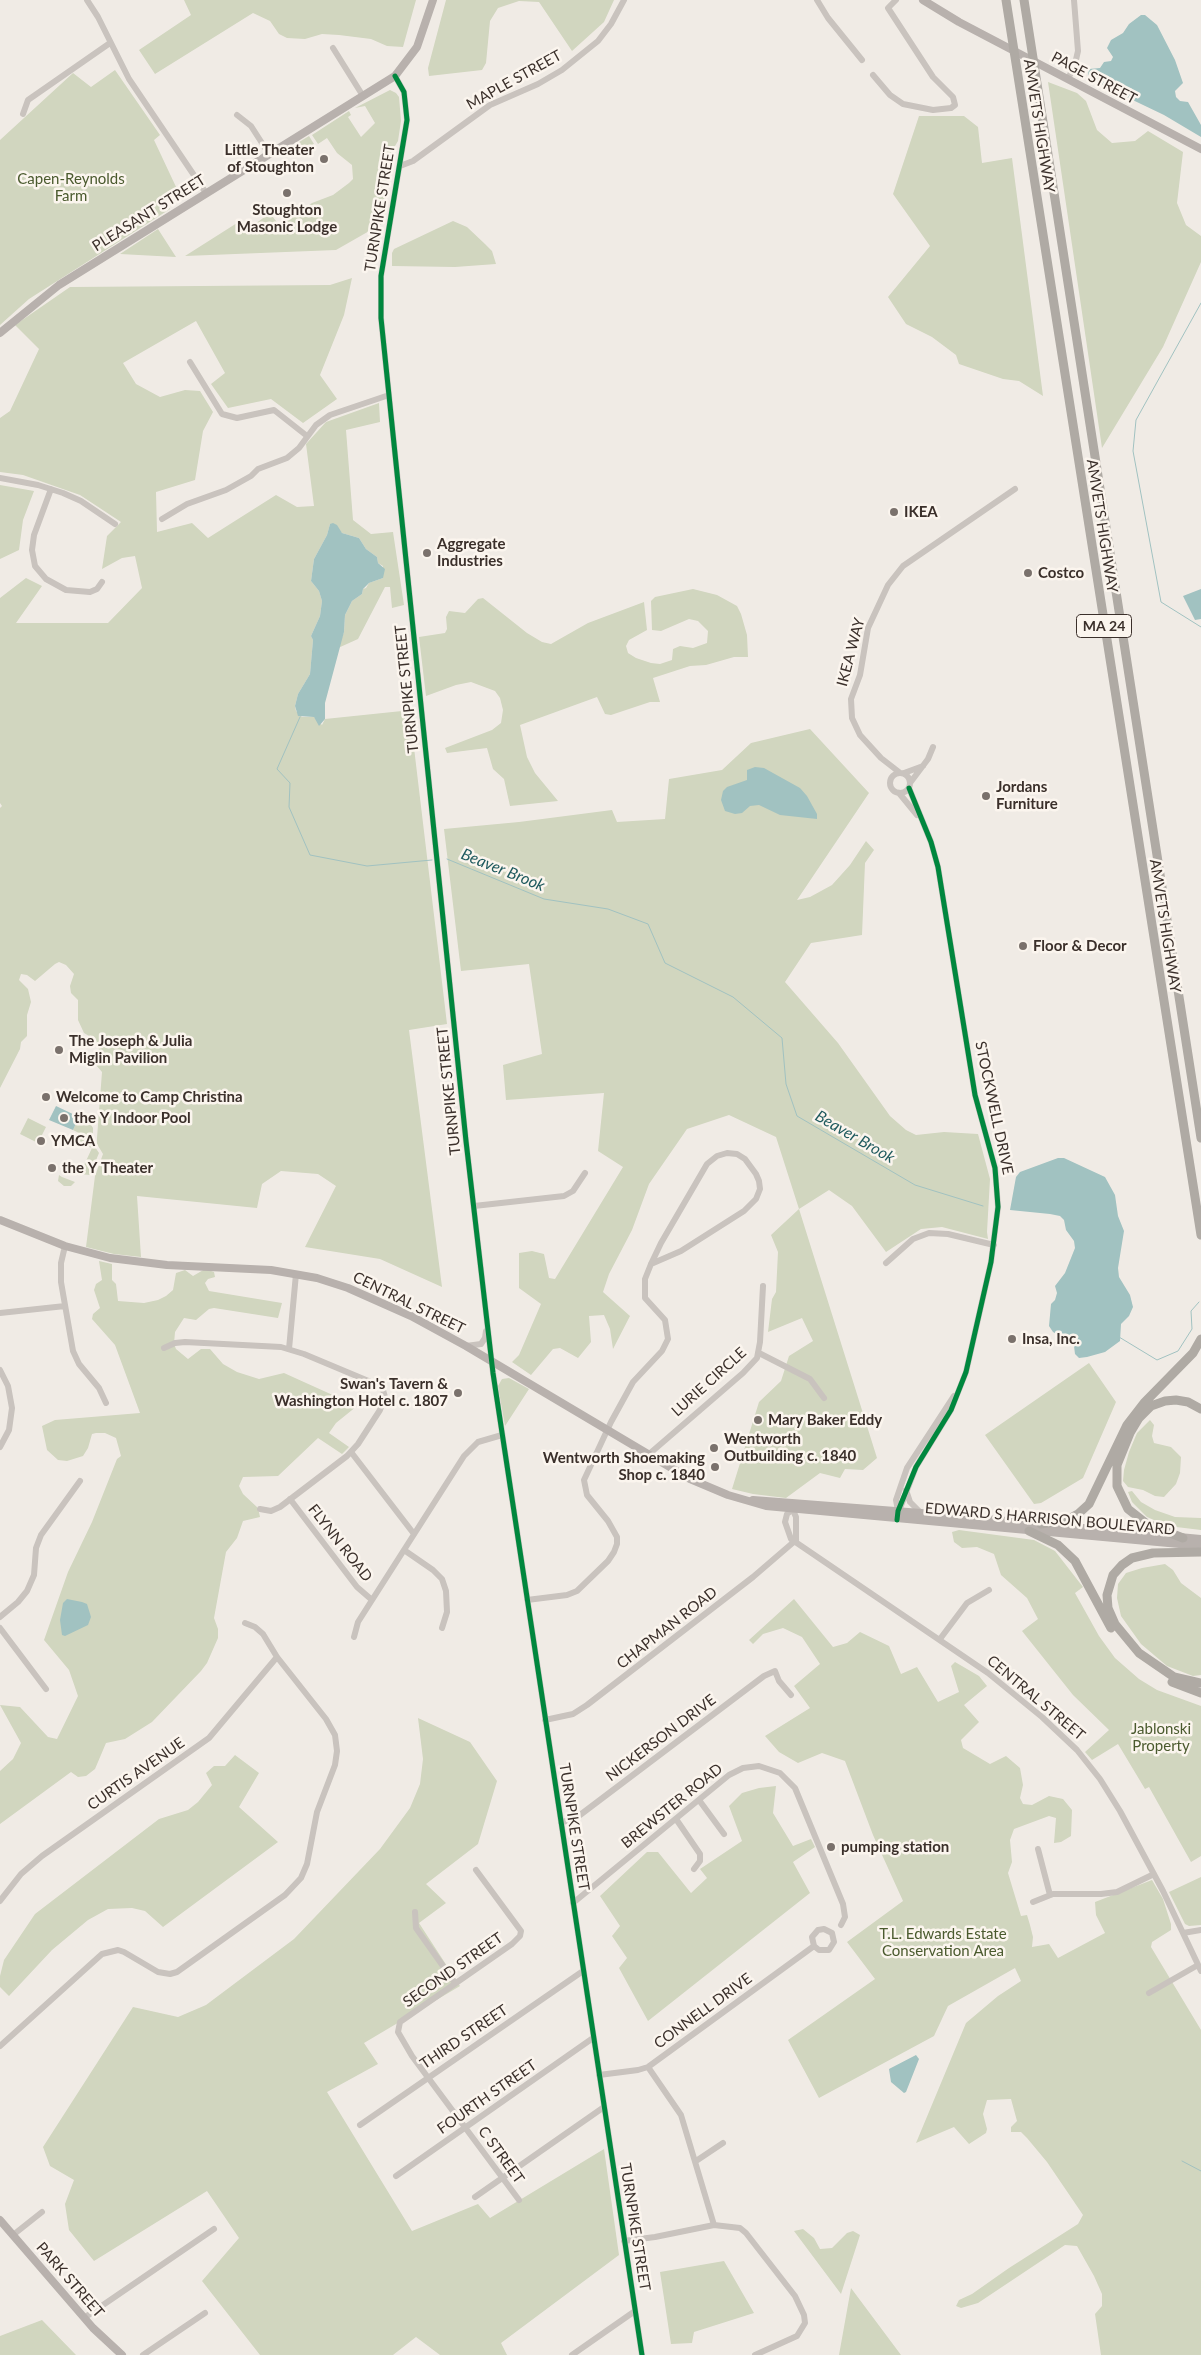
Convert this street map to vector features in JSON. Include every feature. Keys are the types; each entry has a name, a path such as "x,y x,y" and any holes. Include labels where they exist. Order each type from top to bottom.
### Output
{"highway":[{"name":"AMVETS HIGHWAY","path":"1006,0 1201,1235"},
{"name":"AMVETS HIGHWAY","path":"1024,0 1201,1138"},
{"path":"1042,1524 1066,1520 1078,1514 1089,1504 1130,1421 1144,1403 1189,1357 1201,1339"},
{"path":"1183,1538 1147,1524 1128,1509 1117,1486 1117,1466 1130,1433 1139,1418 1151,1406 1165,1401 1176,1400 1188,1402 1201,1409"},
{"path":"1029,1531 1058,1545 1075,1561 1108,1624 1130,1653 1162,1677 1201,1693"},
{"path":"1201,1552 1153,1553 1132,1558 1113,1575 1107,1595 1112,1618 1123,1636 1139,1654 1174,1677 1201,1683"}],"main road":[{"path":"395,76 418,47 433,0"},
{"name":"PAGE STREET","path":"923,0 959,22 1201,149"},
{"name":"PLEASANT STREET","path":"0,333 58,285 395,76"},
{"name":"CENTRAL STREET","path":"0,1220 65,1246 131,1261 254,1268 317,1278 363,1294 466,1346 690,1479 728,1495 766,1506 792,1506 897,1515"},
{"name":"EDWARD S HARRISON BOULEVARD","path":"897,1515 921,1513 1201,1539"},
{"name":"EDWARD S HARRISON BOULEVARD","path":"897,1515 1029,1531 1201,1546"},
{"name":"PARK STREET","path":"0,2220 84,2318 122,2355"}],"street":[{"path":"87,0 132,85 206,193"},
{"name":"MAPLE STREET","path":"400,166 413,161 490,105 538,84 562,70 598,42 611,24 624,0"},
{"path":"817,0 828,18 862,60"},
{"path":"873,75 897,100 912,107 948,109 954,107 955,102 934,77 888,8 896,0"},
{"path":"1068,79 1075,64 1078,51 1074,0"},
{"path":"23,114 28,100 110,43"},
{"path":"333,48 363,96"},
{"name":"TURNPIKE STREET","path":"395,76 404,92 407,110 400,166 380,285 382,333 474,1206 502,1435 642,2355"},
{"path":"237,115 251,126 270,154"},
{"path":"190,362 222,414 237,418 274,410 307,436"},
{"path":"162,519 187,504 226,490 252,476 258,469 287,458 316,425 330,415 388,395"},
{"path":"0,478 51,489 75,498 116,524"},
{"path":"51,489 34,535 32,552 35,566 46,579 66,590 90,592 97,589 102,582"},
{"name":"IKEA WAY","path":"902,773 881,758 856,728 850,705 862,667 866,634 884,592 895,575 907,563 1015,489"},
{"path":"923,766 890,778 891,788 899,793 909,786 923,766 933,747"},
{"name":"IKEA WAY","path":"881,758 890,778"},
{"path":"902,773 909,777 909,786"},
{"name":"STOCKWELL DRIVE","path":"897,1515 919,1460 951,1410 971,1355 994,1245 998,1201 995,1168 975,1095 938,867 931,842 909,786"},
{"name":"STOCKWELL DRIVE","path":"899,793 921,819"},
{"path":"527,1600 567,1595 577,1591 608,1561 614,1552 617,1537 584,1487 587,1471 633,1382 662,1351 668,1339 665,1320 647,1302 644,1294 644,1284 651,1264 661,1243 709,1161 722,1154 732,1152 744,1159 759,1181 760,1189 756,1199 744,1211 680,1251 651,1264"},
{"path":"474,1206 564,1196 573,1191 585,1173"},
{"path":"886,1263 914,1239 929,1233 948,1234 994,1245"},
{"path":"65,1246 61,1272 64,1306 74,1356 99,1388 106,1403"},
{"path":"289,1349 296,1274"},
{"name":"LURIE CIRCLE","path":"648,1455 747,1370 759,1353 762,1286"},
{"name":"TURNPIKE STREET","path":"466,1346 478,1345 486,1335 485,1302"},
{"path":"0,1313 64,1306"},
{"path":"164,1348 175,1343 185,1342 271,1346 289,1349 378,1385 383,1390 384,1402 351,1452 276,1510 267,1511 260,1509"},
{"path":"759,1353 810,1379 824,1398"},
{"path":"0,1370 8,1386 12,1408 8,1430 0,1447"},
{"name":"STOCKWELL DRIVE","path":"897,1515 896,1500 907,1468 957,1393"},
{"path":"354,1636 358,1622 464,1456 478,1442 502,1435"},
{"path":"351,1452 414,1534"},
{"path":"0,1617 18,1602 27,1591 34,1574 36,1548 41,1535 80,1481"},
{"path":"906,1490 910,1502 921,1513"},
{"name":"FLYNN ROAD","path":"290,1499 357,1587 372,1600"},
{"path":"792,1506 796,1517 796,1540 790,1537 786,1525 786,1514 792,1506"},
{"name":"CENTRAL STREET","path":"796,1540 808,1551 940,1639 1005,1687 1050,1724 1077,1750 1110,1794 1154,1874 1199,1968"},
{"name":"CHAPMAN ROAD","path":"545,1720 573,1714 587,1705 753,1577 796,1540"},
{"path":"404,1550 433,1570 442,1579 446,1591 447,1612 442,1628"},
{"path":"940,1639 967,1603 989,1590"},
{"path":"0,2046 102,1954 118,1950 158,1972 170,1974 178,1972 298,1883 307,1864 317,1812 334,1767 336,1744 332,1728 326,1719 277,1657 259,1629 245,1623"},
{"path":"0,1628 46,1689"},
{"name":"CURTIS AVENUE","path":"0,1901 21,1874 42,1856 209,1738 277,1657"},
{"name":"NICKERSON DRIVE","path":"561,1823 580,1815 760,1678 775,1670 778,1681 791,1695"},
{"name":"BREWSTER ROAD","path":"573,1903 729,1775 743,1768 759,1766 768,1768 788,1778 798,1793 843,1904 845,1916 842,1925"},
{"path":"699,1800 724,1834"},
{"path":"676,1819 700,1854 700,1861 694,1870"},
{"path":"1038,1849 1050,1895"},
{"name":"SECOND STREET","path":"399,2026 400,2022 512,1944 521,1934 476,1870"},
{"path":"1032,1902 1050,1895 1117,1892 1154,1874"},
{"path":"415,1912 416,1928 455,1983"},
{"path":"1183,1933 1201,1930"},
{"name":"CONNELL DRIVE","path":"599,2075 638,2070 648,2066 814,1946"},
{"path":"1149,1993 1199,1968"},
{"name":"THIRD STREET","path":"360,2125 583,1971"},
{"name":"C STREET","path":"399,2026 398,2032 401,2039 519,2200"},
{"name":"FOURTH STREET","path":"396,2176 593,2038"},
{"path":"648,2066 681,2115 714,2225"},
{"path":"475,2197 604,2107"},
{"path":"696,2161 722,2143"},
{"path":"13,2235 42,2212"},
{"path":"624,2241 655,2238 714,2225 740,2228 795,2296 804,2315 805,2323 797,2336 754,2355"},
{"path":"84,2318 214,2229"},
{"path":"572,2355 635,2311"},
{"path":"142,2355 205,2314"}],"green space":[{"path":"184,0 416,0 403,47 387,46 371,39 339,35 322,34 305,39 287,38 279,34 270,21 253,13 155,74 139,50 191,15"},
{"path":"446,0 614,0 604,22 572,51 539,2 519,1 498,8 490,21 486,63 482,70 429,76 428,68"},
{"name":"Capen-Reynolds Farm","path":"115,70 160,135 154,140 177,189 164,199 170,209 29,299 0,325 0,140 73,73 91,87"},
{"path":"1048,82 1077,93 1086,101 1097,130 1112,143 1135,141 1148,131 1183,152 1177,203 1186,225 1201,236 1201,262 1163,347 1102,448"},
{"path":"390,90 399,97 401,121 398,141 392,151 386,188 385,222 336,250 185,256 237,223 244,232 270,213 279,225 312,203 333,195 349,183 353,179 352,165 337,153 327,138 318,144 312,135 349,111 351,115 348,117 361,137 375,123 365,106 355,108"},
{"path":"919,116 964,116 978,127 982,163 1012,158 1043,396 1019,381 1003,379 959,364 956,355 932,337 906,324 888,297 930,246 893,194"},
{"path":"309,136 314,144 301,152 296,144"},
{"path":"453,221 467,227 492,251 496,264 455,267 392,266 392,253 394,249"},
{"path":"158,229 176,257 120,254"},
{"path":"352,278 344,315 320,375 337,399 303,423 271,399 228,408 211,384 225,373 196,321 123,363 136,384 160,397 185,390 200,391 213,412 203,431 195,480 156,492 157,532 192,523 208,538 276,495 297,507 314,506 306,444 326,422 379,403 380,422 346,430 353,520 371,534 393,532 404,605 392,608 390,587 385,587 358,639 338,648 344,632 345,615 352,601 362,594 363,589 369,583 383,578 383,566 378,563 377,557 366,549 359,538 342,533 330,524 327,535 314,559 311,581 319,591 322,601 320,616 311,636 313,640 310,674 298,694 295,706 296,711 302,717 314,717 322,725 325,719 402,711 412,731 447,1024 409,1030 442,1287 380,1259 305,1247 336,1186 318,1174 281,1171 262,1184 257,1208 137,1196 141,1257 114,1254 86,1247 95,1176 103,1154 97,1144 102,1072 96,1065 100,1053 96,1040 84,1033 78,1020 78,1000 71,993 70,986 74,974 66,965 59,962 55,964 35,981 27,975 21,974 19,980 28,989 31,1002 27,1015 27,1036 21,1042 20,1049 0,1088 0,808 2,806 0,803 0,598 26,578 42,586 16,623 108,623 142,588 135,556 122,558 102,569 107,536 121,522 80,495 23,475 0,472 0,418 10,411 39,349 15,325 70,287 330,285"},
{"path":"0,485 34,491 23,520 19,550 0,559"},
{"path":"693,589 717,595 737,606 747,635 748,657 734,657 706,665 690,666 653,678 660,702 650,702 611,715 605,714 597,697 520,725 527,757 535,773 558,801 510,806 504,779 493,769 487,748 447,753 445,748 492,730 501,723 503,710 500,698 495,691 471,682 456,685 426,696 419,637 445,633 447,629 446,617 449,611 465,613 478,599 483,598 527,633 542,642 551,644 588,623 644,602 647,630 629,640 626,646 628,653 636,658 660,664 672,660 673,649 680,646 693,648 707,643 708,631 698,621 689,619 661,631 652,630 651,601 655,597"},
{"path":"810,729 869,793 797,900 810,897 832,885 850,865 866,841 874,850 865,863 862,935 811,943 785,982 838,1043 890,1116 906,1130 916,1135 944,1132 978,1134 990,1179 988,1239 942,1227 921,1229 886,1252 852,1206 829,1190 799,1209 776,1137 729,1115 687,1129 649,1184 632,1230 609,1274 603,1292 630,1316 613,1349 610,1329 604,1315 589,1316 591,1342 578,1358 560,1348 553,1349 531,1375 512,1362 519,1355 541,1304 519,1288 519,1253 532,1251 544,1254 549,1278 555,1279 623,1167 598,1151 604,1093 506,1100 503,1065 542,1054 529,964 461,971 444,829 612,810 617,822 665,819 669,779 722,770 751,743"},
{"path":"79,1117 90,1123 93,1128 93,1144 99,1153 90,1175 80,1174 92,1148 77,1142 81,1134 73,1130"},
{"path":"28,1118 46,1127 38,1143 20,1134"},
{"path":"59,1175 75,1182 71,1186 64,1186 58,1181"},
{"path":"799,1209 877,1458 863,1470 845,1469 840,1478 820,1473 786,1498 732,1489 759,1402 781,1381 789,1356 813,1341 802,1318 768,1332 772,1299 776,1292 778,1252 771,1235"},
{"path":"99,1261 112,1264 112,1280 116,1284 118,1301 144,1303 158,1300 173,1290 176,1273 185,1270 193,1276 205,1269 214,1272 215,1277 208,1279 205,1283 209,1291 282,1303 278,1318 214,1308 209,1309 196,1320 184,1318 175,1332 174,1344 176,1349 188,1359 201,1349 210,1349 223,1364 237,1372 259,1379 284,1373 357,1406 336,1423 329,1433 349,1447 342,1454 318,1438 278,1476 243,1477 239,1486 243,1494 258,1508 260,1517 243,1521 237,1538 226,1552 214,1618 218,1629 218,1638 207,1663 201,1671 152,1722 125,1739 106,1743 95,1769 86,1776 78,1777 71,1772 0,1824 0,1771 13,1759 21,1743 0,1705 20,1707 48,1737 57,1739 78,1696 69,1670 44,1640 68,1572 92,1522 117,1459 121,1456 116,1438 105,1433 96,1433 92,1434 88,1448 83,1456 67,1461 58,1460 47,1450 42,1426 55,1420 140,1413 115,1345 92,1319 93,1314 100,1308 94,1290 96,1284 102,1280"},
{"path":"1089,1363 1116,1402 1083,1478 1041,1503 1034,1504 985,1435"},
{"path":"509,1378 529,1389 505,1426 498,1386 502,1379"},
{"path":"1150,1420 1154,1425 1152,1436 1154,1443 1171,1447 1181,1457 1180,1473 1176,1484 1164,1497 1128,1487 1123,1481 1129,1452 1137,1433"},
{"path":"1132,1491 1141,1502 1155,1510 1175,1517 1201,1518 1201,1530 1168,1526 1147,1517 1132,1502 1128,1492"},
{"name":"Jablonski Property","path":"959,1530 1034,1540 1055,1551 1083,1587 1075,1593 1099,1636 1115,1658 1139,1679 1157,1690 1201,1706 1201,1856 1191,1862 1149,1787 1145,1789 1118,1744 1092,1760 1085,1752 1109,1730 1073,1695 1022,1631 1038,1619 1027,1598 1001,1575 994,1554 977,1547 962,1548 954,1542 952,1532"},
{"path":"1165,1564 1173,1570 1181,1583 1201,1598 1201,1675 1193,1676 1167,1666 1141,1644 1121,1616 1117,1598 1118,1584 1126,1573"},
{"name":"T.L. Edwards Estate Conservation Area","path":"794,1599 833,1647 847,1643 860,1632 889,1646 901,1674 917,1667 938,1702 959,1692 951,1666 955,1662 979,1676 987,1686 964,1705 979,1722 961,1740 963,1748 990,1764 1006,1756 1020,1768 1023,1785 1020,1798 1023,1804 1032,1805 1049,1796 1063,1799 1072,1810 1071,1836 1061,1842 1054,1843 1056,1818 1049,1816 1014,1829 1010,1840 1012,1862 1008,1873 1021,1916 1027,1915 1033,1937 1032,1947 1049,1944 1058,1958 1105,1933 1096,1915 1095,1902 1152,1880 1163,1899 1171,1930 1152,1942 1151,1947 1201,2030 1201,2355 1101,2355 1095,2314 1102,2306 1102,2294 1077,2246 1065,2245 978,2303 961,2308 956,2306 959,2300 972,2294 1078,2224 1083,2215 1047,2162 1027,2138 1021,2132 1011,2132 1011,2127 1017,2121 1011,2099 987,2100 983,2114 987,2129 986,2133 969,2144 954,2127 916,2143 966,2023 998,1996 1021,1981 1015,1968 948,2006 934,2036 819,2098 788,2040 875,1979 847,1942 903,1901 873,1835 845,1761 822,1753 798,1763 779,1752 765,1736 810,1708 794,1686 820,1664 802,1637 783,1628 763,1634 753,1644 749,1640"},
{"path":"418,1718 470,1742 497,1781 478,1844 426,1884 446,1903 419,1923 460,1986 364,2043 378,2064 327,2092 412,2231 478,2204 490,2218 604,2149 619,2255 501,2343 507,2355 440,2355 416,2337 393,2355 260,2355 202,2281 239,2238 207,2191 94,2261 69,2230 65,2204 74,2180 50,2166 43,2147 133,2007 178,2017 206,2005 294,1939 380,1849 410,1808 420,1784 423,1759"},
{"path":"235,1755 259,1773 239,1807 278,1842 163,1927 145,1911 132,1908 108,1909 88,1920 52,1950 9,1996 0,1987 0,1976 4,1960 35,1914 159,1819 188,1810 198,1802 212,1785 206,1773 214,1766 225,1766"},
{"path":"776,1786 773,1813 793,1846 811,1839 815,1847 793,1862 810,1893 648,2021 619,1968 627,1958 612,1936 620,1926 600,1896 647,1852 658,1852 691,1893 707,1878 700,1869 742,1841 729,1806 742,1793"},
{"path":"1201,1877 1201,1925 1189,1926 1185,1924 1169,1892"},
{"path":"803,2229 814,2238 820,2249 832,2248 847,2233 853,2231 860,2235 841,2294 794,2231"},
{"path":"724,2261 754,2313 694,2332 692,2343 671,2344 660,2272"},
{"path":"851,2288 901,2355 839,2355"},
{"path":"42,2320 76,2355 0,2355 0,2336"}],"water":[{"path":"1141,15 1145,15 1157,25 1175,60 1183,83 1175,91 1176,97 1180,101 1188,102 1201,125 1201,137 1164,115 1093,81 1088,74 1089,69 1100,68 1104,62 1111,61 1113,57 1107,48 1111,40 1123,33 1129,24"},
{"path":"330,524 337,525 342,533 359,538 366,549 377,557 378,563 385,569 383,578 369,583 363,589 362,594 352,601 345,615 344,632 325,703 325,719 319,726 314,717 298,716 295,706 298,694 310,674 313,640 311,636 320,616 322,601 319,591 311,581 314,559 327,535"},
{"path":"1201,589 1201,619 1195,620 1183,596"},
{"path":"755,767 764,768 800,788 817,814 817,819 780,815 759,805 750,806 742,813 735,814 725,811 721,800 723,791 727,787 747,780 747,770"},
{"name":"the Y Indoor Pool","path":"56,1106 79,1117 73,1130 49,1120"},
{"path":"1058,1158 1064,1158 1105,1177 1115,1195 1118,1216 1124,1231 1118,1268 1119,1277 1130,1295 1133,1307 1129,1316 1121,1324 1120,1341 1105,1352 1087,1357 1079,1358 1075,1354 1074,1346 1053,1332 1049,1326 1051,1304 1055,1300 1057,1293 1055,1286 1065,1273 1075,1248 1074,1241 1066,1230 1064,1220 1060,1216 1050,1214 1010,1210 1016,1177 1020,1172"},
{"path":"67,1599 87,1604 91,1617 88,1625 65,1636 62,1635 60,1620 63,1603"},
{"path":"916,2055 919,2059 904,2093 891,2082 889,2069"}],"waterway":[{"path":"1201,303 1136,420 1133,451 1161,602 1201,627"},
{"name":"Beaver Brook","path":"300,717 277,769 290,783 289,807 310,855 367,866 432,860"},
{"name":"Beaver Brook","path":"447,859 544,899 608,909 648,924 665,963 733,997 782,1038 786,1084 797,1116 915,1185 983,1206"},
{"name":"Beaver Brook","path":"1119,1337 1157,1360 1178,1351 1192,1329 1191,1311 1199,1302"},
{"path":"1182,2161 1201,2171"}],"cycle path":[{"path":"395,76 404,92 407,120 381,276 381,318 466,1141 493,1373 642,2355"},
{"path":"897,1520 898,1511 916,1467 951,1410 966,1372 991,1262 998,1207 995,1168 975,1095 938,867 931,842 909,788"}],"place":[{"name":"Little Theater of Stoughton","path":"324,159"},
{"name":"Stoughton Masonic Lodge","path":"287,193"},
{"name":"IKEA","path":"894,512"},
{"name":"Aggregate Industries","path":"427,553"},
{"name":"Costco","path":"1028,573"},
{"name":"Jordans Furniture","path":"986,796"},
{"name":"Floor & Decor","path":"1023,946"},
{"name":"The Joseph & Julia Miglin Pavilion","path":"59,1050"},
{"name":"Welcome to Camp Christina","path":"46,1097"},
{"name":"the Y Indoor Pool","path":"64,1118"},
{"name":"YMCA","path":"41,1141"},
{"name":"the Y Theater","path":"52,1168"},
{"name":"Insa, Inc.","path":"1012,1339"},
{"name":"Swan's Tavern & Washington Hotel c. 1807","path":"458,1393"},
{"name":"Mary Baker Eddy","path":"758,1420"},
{"name":"Wentworth Outbuilding c. 1840","path":"714,1448"},
{"name":"Wentworth Shoemaking Shop c. 1840","path":"715,1467"},
{"name":"pumping station","path":"831,1847"}]}
